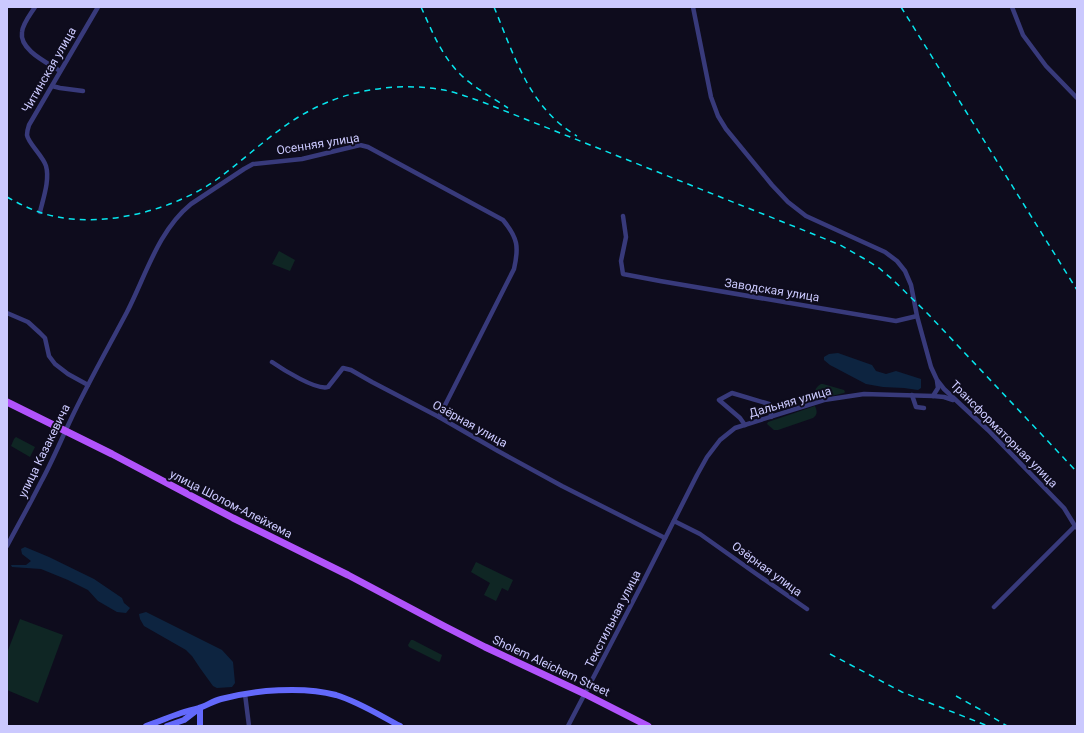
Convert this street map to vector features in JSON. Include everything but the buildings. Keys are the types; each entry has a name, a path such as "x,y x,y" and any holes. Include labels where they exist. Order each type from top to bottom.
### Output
{"main road":[{"path":"7,402 65,432"},
{"name":"Sholem Aleichem Street","path":"65,432 112,454 227,515 361,582 485,647 585,694 648,726"},
{"path":"146,726 181,713 200,708 221,699 269,691 309,691 348,699 400,726"},
{"path":"167,726 184,720 200,708"},
{"path":"200,708 200,726"}],"street":[{"path":"35,7 24,26 22,34 24,42 27,48 39,58 60,71"},
{"name":"Читинская улица","path":"40,212 47,184 47,168 44,159 27,135 29,126 98,7"},
{"name":"Трансформаторная улица","path":"693,7 711,97 718,116 726,129 772,185 788,202 806,216 885,252 897,261 905,272 911,285 917,316 931,367 937,380 944,389 988,430 1064,508 1076,527"},
{"path":"1012,7 1023,35 1046,66 1077,98"},
{"path":"52,86 83,91"},
{"name":"Осенняя улица","path":"88,385 128,311 158,246 167,231 185,210 244,168 253,164 302,159 360,145 368,147 503,220 510,228 516,240 518,253 514,269 439,417"},
{"name":"Заводская улица","path":"623,216 626,237 621,261 623,274 683,286 896,321 917,316"},
{"path":"7,313 32,325 45,338 49,356 55,364 68,374 88,385"},
{"name":"Озёрная улица","path":"272,362 287,372 325,388 328,387 342,368 346,368 439,417 562,486 665,538"},
{"path":"933,396 938,388 937,380"},
{"name":"улица Казакевича","path":"7,546 45,476 88,385"},
{"path":"745,425 740,418 719,400 732,393 769,404 771,407 771,417"},
{"name":"Дальняя улица","path":"674,521 707,456 720,440 735,428 824,400 864,394 933,396 950,398 960,405"},
{"path":"912,395 916,407 924,408"},
{"name":"Озёрная улица","path":"674,521 700,534 806,609"},
{"name":"Текстильная улица","path":"568,726 642,586 674,521"},
{"path":"994,607 1076,527"},
{"path":"245,694 250,726"}],"green space":[{"path":"279,251 295,260 290,271 272,264"},
{"path":"821,384 844,390 845,392 815,400 813,399 814,393 816,388"},
{"path":"815,406 817,412 813,418 778,430 774,430 767,424 768,422"},
{"path":"16,437 35,447 30,457 11,446"},
{"path":"476,562 513,580 508,591 502,588 496,601 484,595 490,583 471,572"},
{"path":"20,619 63,635 38,703 7,690 7,653"},
{"path":"411,640 442,655 440,661 439,662 409,647 408,645"}],"water":[{"path":"838,353 872,365 876,371 886,374 896,371 921,379 921,388 918,390 866,384 830,365 824,360 824,357 829,354"},
{"path":"25,547 94,579 122,598 124,603 130,608 126,613 117,612 98,601 88,590 68,580 41,569 12,567 11,565 26,565 31,561 22,554 21,549"},
{"path":"146,612 222,650 233,662 235,683 232,687 217,688 213,686 192,656 186,650 144,626 139,614"}],"railway":[{"path":"421,7 447,59 453,67 483,92 508,108"},
{"path":"494,7 516,62 535,96 560,124 577,136"},
{"path":"901,7 1077,290"},
{"path":"7,197 38,212 58,217 98,220 140,213 181,199 216,180 286,125 298,117 326,103 359,92 393,87 427,88 449,91 485,103 808,232 840,245 863,258 879,268 892,279 928,314 1077,472"},
{"path":"830,654 902,692 988,726"},
{"path":"956,696 1007,726"}]}
